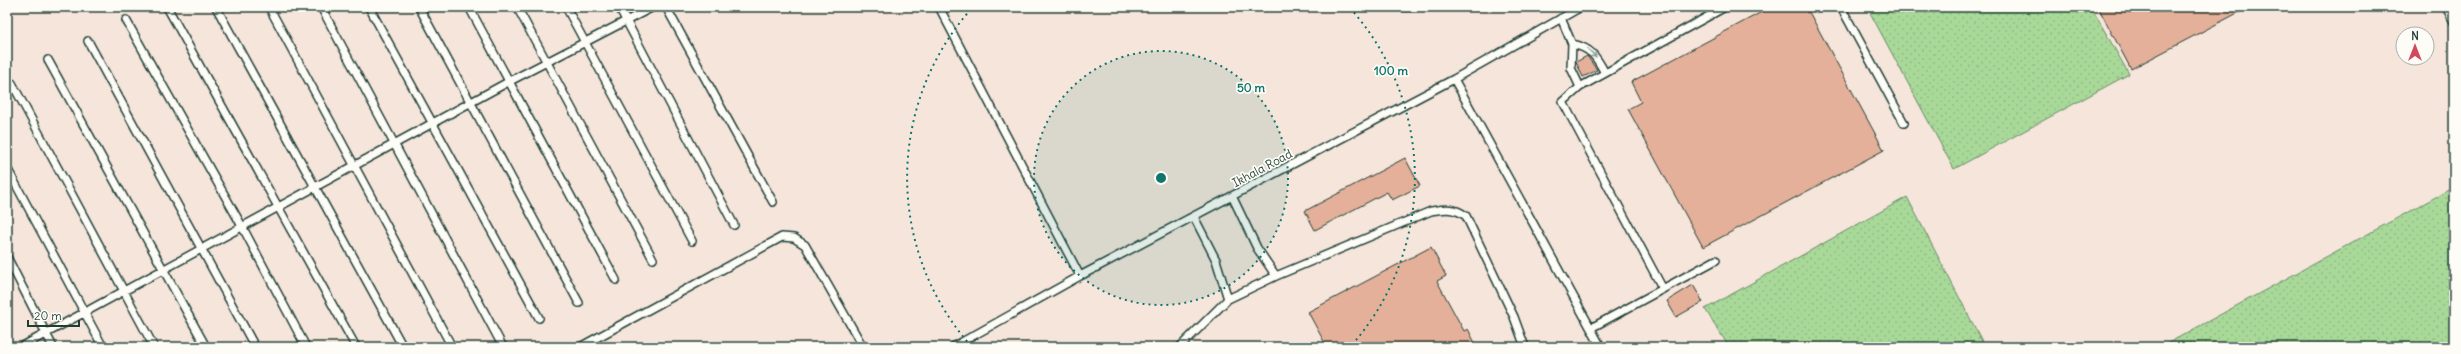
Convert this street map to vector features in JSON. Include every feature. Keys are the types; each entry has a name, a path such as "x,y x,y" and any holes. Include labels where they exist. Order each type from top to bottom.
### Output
{"lane":[{"path":"167,7 280,207 356,347"},
{"path":"216,7 403,347"},
{"path":"269,7 452,347"},
{"path":"321,7 396,144 503,347"},
{"path":"369,7 539,318"},
{"path":"419,7 472,102 579,303"},
{"path":"469,7 616,280"},
{"path":"517,7 653,259"},
{"path":"566,7 692,241"},
{"path":"619,7 734,225"},
{"path":"21,347 85,314 202,248 280,207 315,186 433,125 510,81 653,7"},
{"path":"666,7 773,202"},
{"path":"939,7 1080,276"},
{"path":"1388,7 1410,7"},
{"name":"Ikhala Road","path":"953,347 1080,276 1454,79 1581,7"},
{"path":"1663,289 1564,108 1564,98 1604,73 1725,7"},
{"path":"1840,7 1904,123"},
{"path":"2446,7 2454,22"},
{"path":"1561,18 1572,44 1571,68 1580,87"},
{"path":"126,20 242,228 306,347"},
{"path":"88,41 255,347"},
{"path":"1572,44 1582,46 1595,54 1604,73"},
{"path":"48,60 206,347"},
{"path":"1454,79 1601,347"},
{"path":"12,83 154,347"},
{"path":"7,168 103,347"},
{"path":"1232,196 1257,248 1276,276"},
{"path":"1180,347 1228,300 1276,276 1431,211 1450,209 1459,211 1466,216 1514,317 1525,347"},
{"path":"1194,217 1216,260 1228,300"},
{"path":"580,347 782,237 794,238 805,245 863,347"},
{"path":"7,257 53,347"},
{"path":"1591,328 1716,260"}],"green space":[{"path":"1867,7 2091,7 2129,74 1954,169"},
{"path":"2454,187 2454,347 2161,347"},
{"path":"1907,197 1985,347 1729,347 1705,309"}],"building":[{"path":"1771,7 1804,7 1807,13 1809,12 1884,150 1703,247 1628,109 1641,102 1631,82"},
{"path":"2098,7 2249,7 2131,69"},
{"path":"1587,56 1597,70 1583,77 1576,62"},
{"path":"1405,158 1420,186 1392,200 1387,192 1315,230 1305,211"},
{"path":"1431,247 1446,276 1437,281 1464,331 1468,329 1477,347 1327,347 1308,312"},
{"path":"1693,285 1703,302 1676,317 1667,301"}]}
